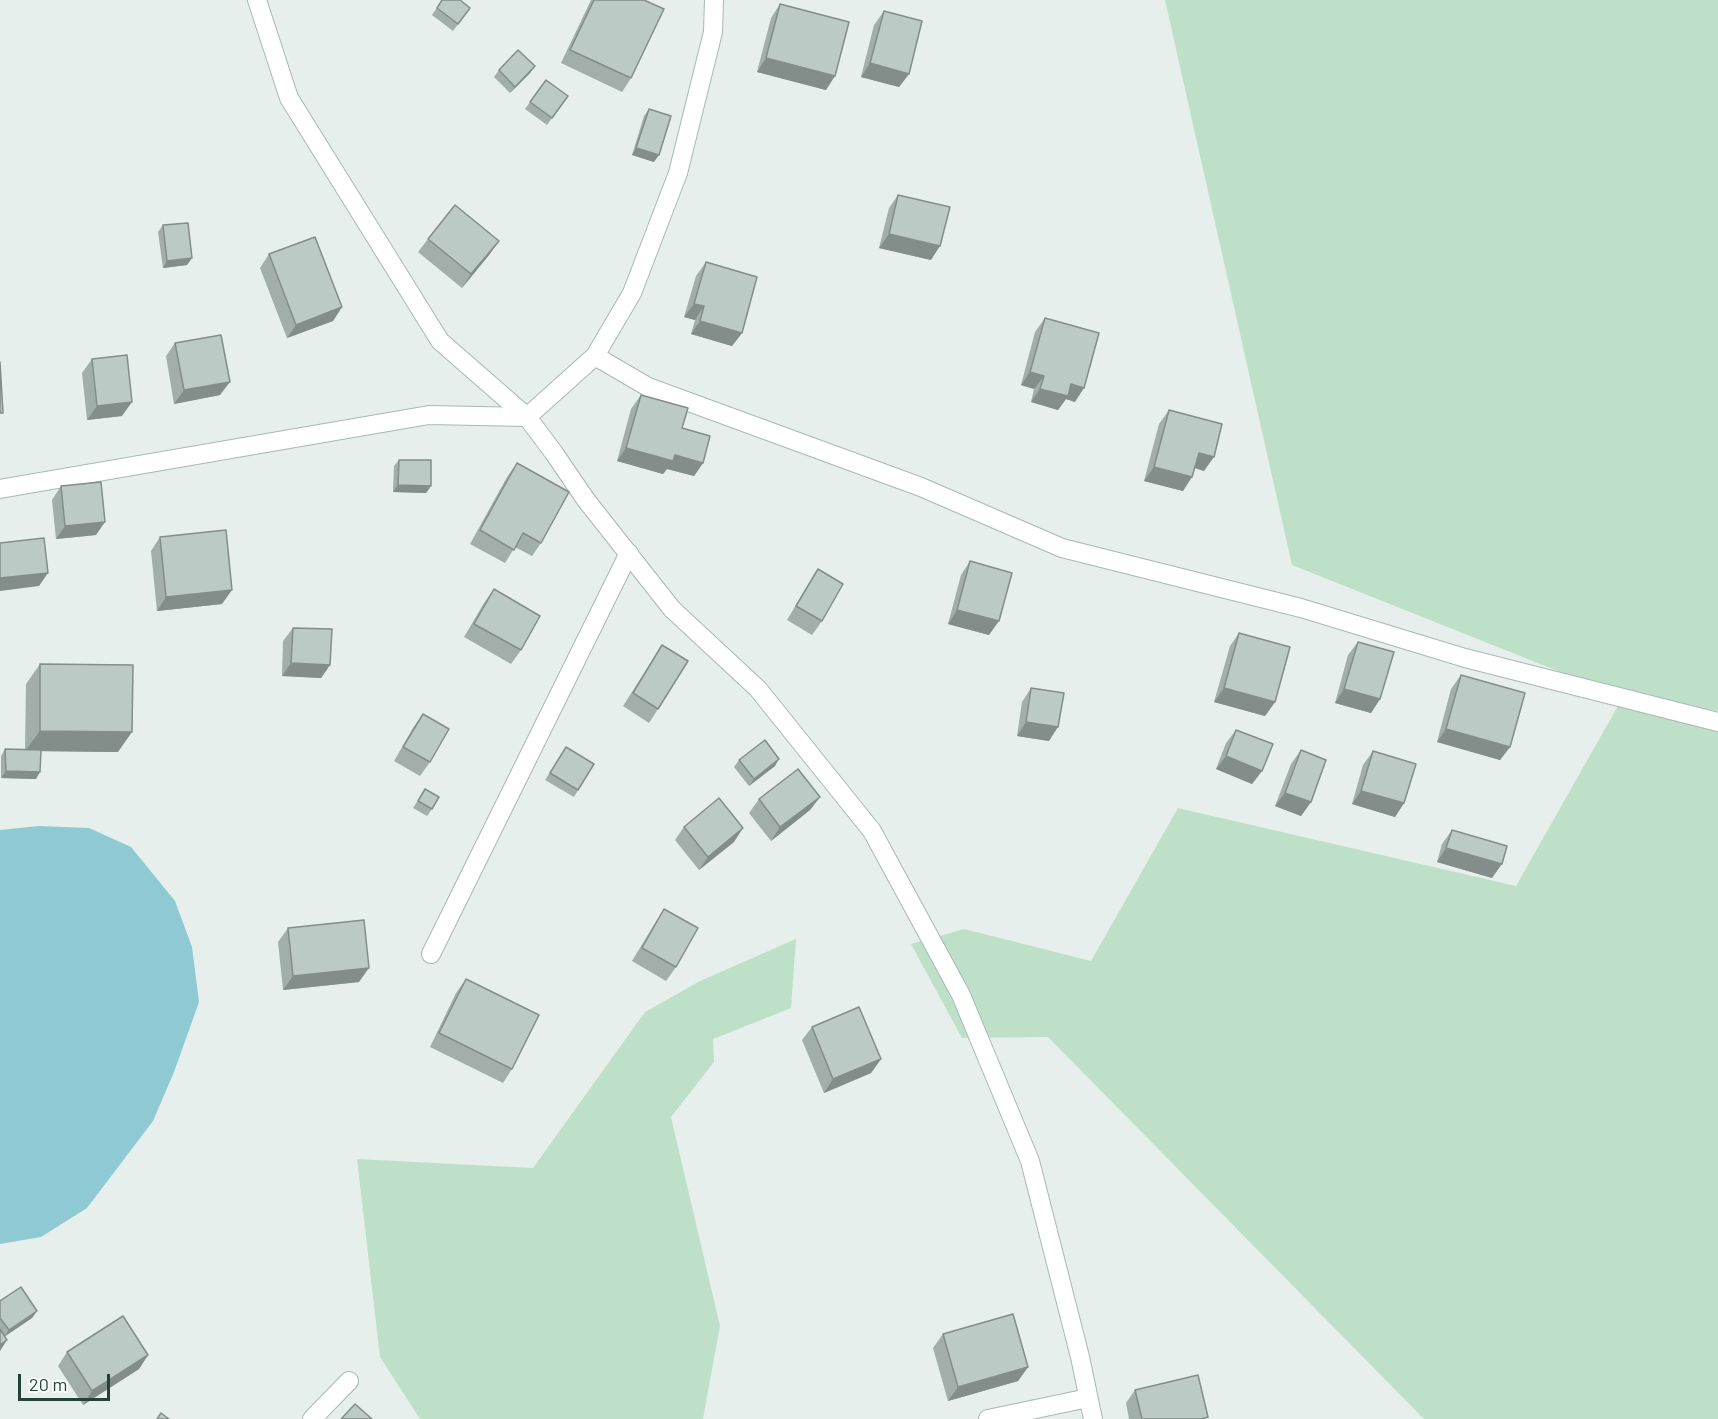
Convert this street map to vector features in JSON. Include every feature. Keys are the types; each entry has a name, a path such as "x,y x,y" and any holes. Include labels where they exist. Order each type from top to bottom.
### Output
{"street":[{"path":"257,0 289,98 440,341 526,417 586,500 672,609 758,689 872,831 961,994 1030,1161 1093,1419"},
{"path":"0,489 429,415 526,417 595,356 632,293 678,172 713,32 714,0"},
{"path":"595,356 648,387 921,487 1062,548 1301,608 1465,658 1718,722"},
{"path":"431,954 629,553"},
{"path":"312,1419 349,1381"},
{"path":"988,1419 1088,1398"}],"green space":[{"path":"1165,0 1718,0 1718,711 1629,698 1718,727 1718,1419 1424,1419 1048,1037 962,1038 911,944 964,929 1091,961 1178,808 1516,886 1623,697 1292,565"},
{"path":"796,939 791,1008 713,1039 714,1062 671,1117 720,1326 703,1419 420,1419 380,1357 357,1159 533,1168 645,1012 700,981"}],"water":[{"path":"39,826 89,828 131,847 175,901 192,947 199,1002 174,1072 153,1121 87,1208 41,1237 0,1244 0,830"}],"building":[{"path":"442,0 460,0 470,8 458,24 437,8"},
{"path":"594,0 644,0 664,9 631,78 570,50"},
{"path":"780,4 849,22 835,76 766,58"},
{"path":"884,11 922,21 909,74 870,63"},
{"path":"518,50 535,66 515,87 499,70"},
{"path":"546,80 568,96 552,118 530,102"},
{"path":"649,109 671,116 659,155 636,148"},
{"path":"898,195 950,207 940,246 889,234"},
{"path":"455,205 499,241 471,274 428,239"},
{"path":"188,223 192,258 167,261 163,225"},
{"path":"315,237 342,307 296,325 269,254"},
{"path":"706,262 757,277 742,333 700,321 704,306 694,304"},
{"path":"1045,318 1099,333 1084,388 1071,384 1068,396 1040,389 1044,376 1030,372"},
{"path":"221,335 230,382 184,390 175,343"},
{"path":"127,355 132,402 97,406 92,359"},
{"path":"0,362 3,413 0,413"},
{"path":"641,395 688,408 682,428 710,436 703,463 675,455 673,461 626,448"},
{"path":"1169,410 1222,424 1214,457 1199,453 1192,477 1154,467"},
{"path":"399,460 431,460 431,486 398,485"},
{"path":"517,463 569,492 541,543 523,533 514,550 480,530"},
{"path":"101,482 105,522 65,526 61,486"},
{"path":"226,530 232,590 166,597 160,537"},
{"path":"44,538 48,573 0,578 0,543"},
{"path":"970,561 1012,573 999,621 957,610"},
{"path":"818,569 843,584 822,621 796,606"},
{"path":"494,589 540,616 521,650 474,624"},
{"path":"293,628 332,629 330,665 291,663"},
{"path":"1239,633 1290,647 1275,702 1224,688"},
{"path":"1358,642 1394,652 1380,699 1344,689"},
{"path":"662,645 688,661 658,709 633,693"},
{"path":"40,664 133,665 132,732 40,731"},
{"path":"1461,675 1525,693 1510,747 1446,729"},
{"path":"1031,688 1064,693 1058,727 1026,722"},
{"path":"423,714 449,729 430,762 403,747"},
{"path":"1236,730 1273,744 1262,771 1226,756"},
{"path":"765,740 779,759 754,779 739,760"},
{"path":"566,747 594,764 578,790 550,773"},
{"path":"5,749 41,750 40,772 6,771"},
{"path":"1301,750 1326,760 1311,802 1285,793"},
{"path":"1373,751 1416,764 1404,803 1361,791"},
{"path":"798,769 820,797 780,827 759,799"},
{"path":"425,789 439,797 432,809 418,801"},
{"path":"719,798 743,828 708,857 684,827"},
{"path":"1452,830 1507,846 1502,864 1446,848"},
{"path":"664,909 698,928 676,967 642,948"},
{"path":"364,920 369,968 293,976 288,928"},
{"path":"466,979 539,1015 512,1069 439,1033"},
{"path":"859,1007 881,1059 833,1079 812,1027"},
{"path":"21,1287 37,1311 9,1330 0,1318 0,1301"},
{"path":"1013,1314 1028,1367 958,1387 943,1334"},
{"path":"123,1316 148,1355 92,1391 67,1352"},
{"path":"0,1329 7,1340 0,1345"},
{"path":"1198,1375 1208,1417 1142,1419 1135,1390"},
{"path":"355,1404 372,1419 341,1419"},
{"path":"161,1413 169,1419 157,1419"}]}
